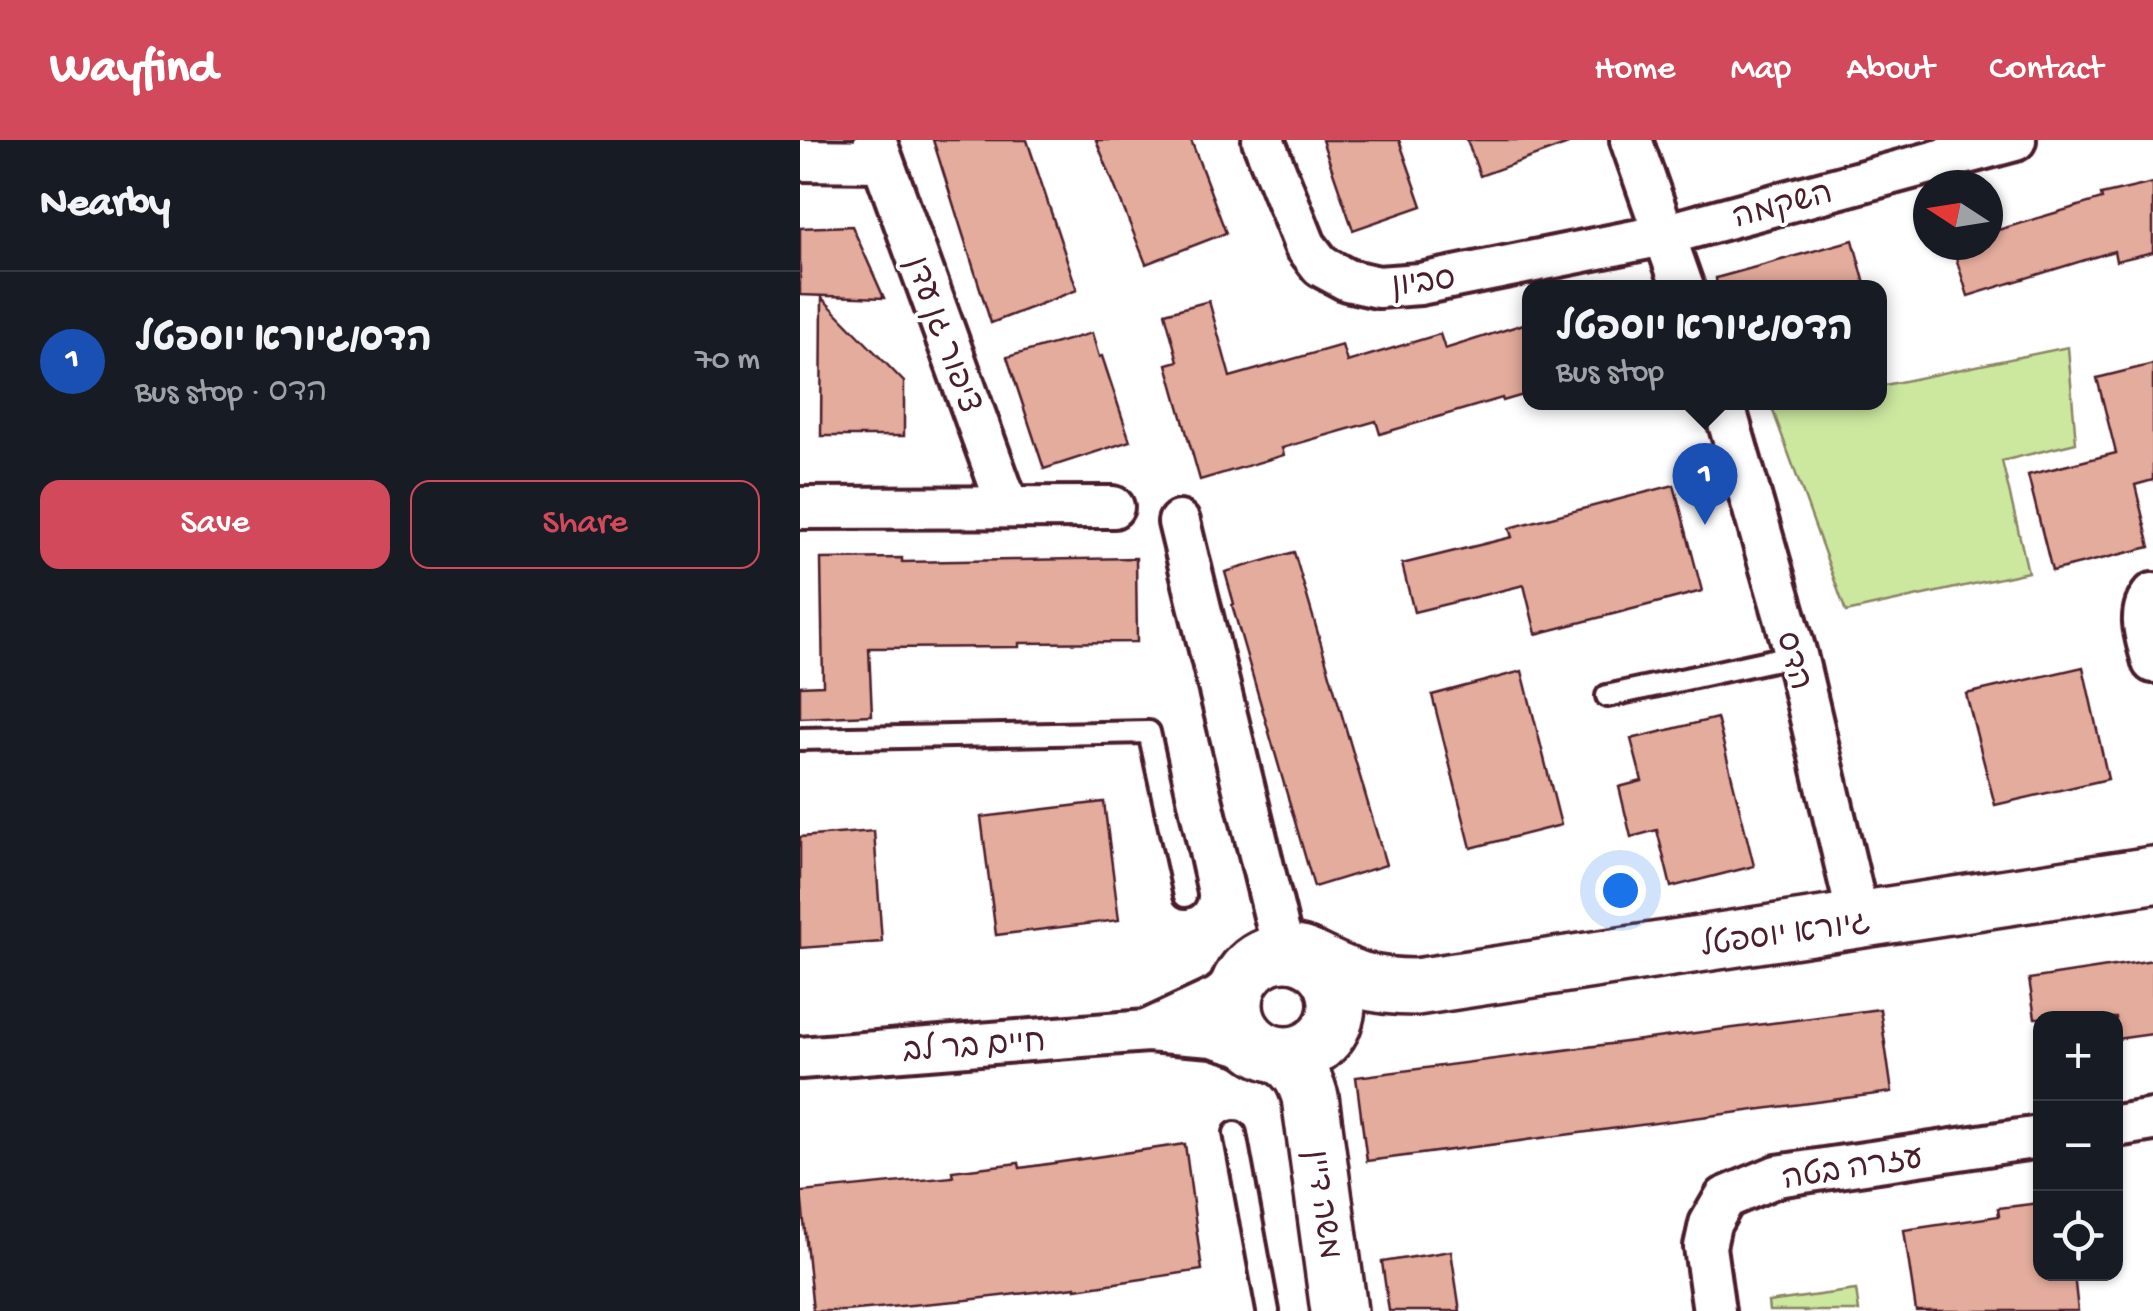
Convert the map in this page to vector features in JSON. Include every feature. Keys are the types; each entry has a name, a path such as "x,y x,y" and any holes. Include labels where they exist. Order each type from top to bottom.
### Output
{"street":[{"name":"סביון","path":"1263,140 1305,245 1321,266 1348,280 1378,287 1420,284 1664,235"},
{"path":"1631,140 1680,280"},
{"name":"השקמה","path":"1664,235 2015,140"},
{"name":"ציפור גן עדן","path":"800,160 878,151 1008,508"},
{"name":"הדס","path":"1725,410 1796,655 1860,921"},
{"path":"800,508 1113,507"},
{"path":"1180,522 1278,964 1236,996 1235,1012 1250,1041 1301,1054"},
{"path":"2153,594 2144,604 2143,620 2153,662"},
{"name":"גיורא יוספטל","path":"1278,964 1390,987 1416,987 2153,875"},
{"name":"חיים בר לב","path":"1147,1030 1218,998 1278,964"},
{"name":"משה דיין","path":"1278,964 1322,966 1336,992 1338,1008 1301,1054 1339,1311"},
{"name":"גיורא יוספטל","path":"1301,1054 1416,987"},
{"name":"חיים בר לב","path":"800,1058 1147,1030 1213,1036 1301,1054"},
{"path":"2123,1125 2153,1120"},
{"name":"עזרה בטה","path":"1714,1311 1705,1247 1710,1224 1725,1198 1777,1176 2033,1138"}],"lane":[{"path":"1607,696 1796,655"},
{"path":"800,740 1149,732 1185,896"},
{"path":"1235,1133 1268,1311"}],"green space":[{"path":"2068,347 2076,443 2002,461 2028,572 1846,612 1773,410 1887,410 1887,385"},
{"path":"1856,1290 1859,1311 1769,1311 1768,1302"}],"building":[{"path":"933,140 1027,140 1077,290 991,323"},
{"path":"1096,140 1191,140 1226,233 1146,264"},
{"path":"1322,140 1399,140 1422,206 1353,230"},
{"path":"1467,140 1568,140 1568,144 1480,176"},
{"path":"2153,183 2153,252 2116,261 2114,251 1968,296 1957,260 2003,260 2003,229 2102,199 2101,195"},
{"path":"852,226 884,298 800,295 800,228"},
{"path":"1853,240 1864,280 1716,280"},
{"path":"822,298 904,382 904,436 821,436"},
{"path":"1209,301 1230,377 1342,345 1347,362 1440,334 1445,349 1522,325 1522,395 1380,434 1376,421 1282,448 1284,455 1200,480 1167,364 1178,361 1165,313"},
{"path":"1092,333 1130,441 1044,469 1007,357"},
{"path":"2153,364 2153,480 2135,485 2150,547 2052,571 2028,475 2116,453 2097,378"},
{"path":"1674,485 1702,591 1536,634 1524,585 1414,612 1402,564 1512,537 1509,528"},
{"path":"1294,552 1386,865 1314,887 1225,572"},
{"path":"902,558 902,562 1136,558 1137,642 869,648 872,715 800,718 800,686 823,685 821,559"},
{"path":"2083,667 2108,779 1995,805 1966,694"},
{"path":"1522,671 1561,825 1471,848 1432,695"},
{"path":"1717,718 1754,866 1671,887 1657,830 1631,837 1619,787 1642,781 1631,739"},
{"path":"1104,802 1119,920 996,935 981,817"},
{"path":"874,831 882,942 800,948 800,837"},
{"path":"2153,960 2153,1034 2123,1038 2123,1011 2034,1011 2029,979"},
{"path":"1880,1009 1892,1092 1367,1161 1356,1077"},
{"path":"1185,1144 1202,1270 1076,1289 813,1311 801,1192 953,1177 952,1171 1019,1163 1020,1168"},
{"path":"2033,1204 2033,1281 2075,1281 2078,1311 1916,1311 1904,1230 1999,1216 1998,1208"},
{"path":"1451,1251 1460,1311 1389,1311 1382,1262"}],"place":[{"name":"הדס/גיורא יוספטל","path":"1705,525"}]}
